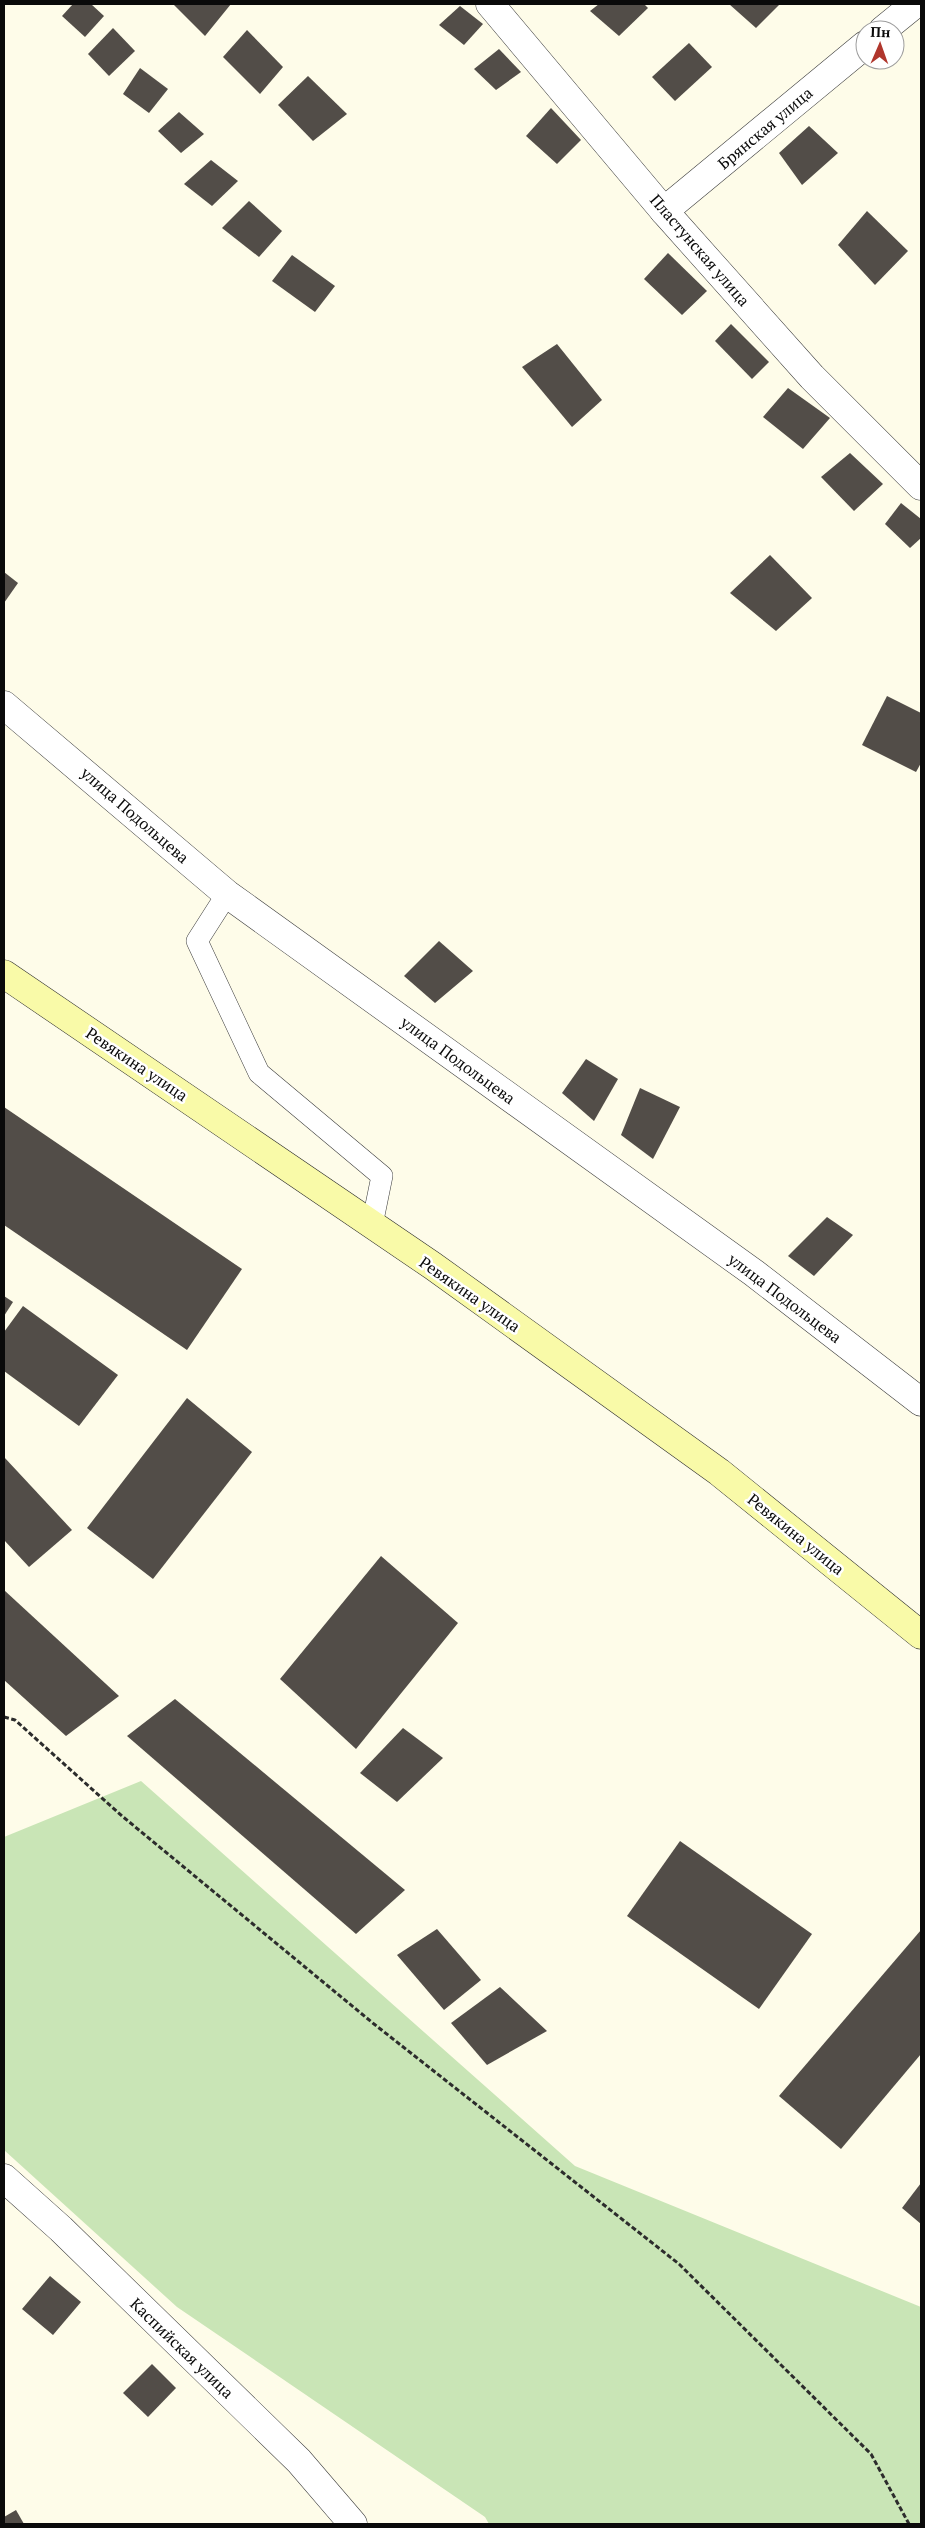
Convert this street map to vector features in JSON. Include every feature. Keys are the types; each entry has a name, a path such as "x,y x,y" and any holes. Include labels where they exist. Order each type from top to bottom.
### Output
{"main road":[{"name":"Ревякина улица","path":"4,974 372,1225 719,1472 921,1635"}],"street":[{"name":"Пластунская улица","path":"490,4 664,211 812,377 921,486"},
{"path":"895,20 914,4"},
{"name":"Брянская улица","path":"664,211 855,53"},
{"name":"улица Подольцева","path":"4,705 227,894 754,1273 921,1402"},
{"name":"Каспийская улица","path":"4,2178 61,2229 299,2461 353,2524"}],"lane":[{"path":"227,894 197,941 259,1073 382,1176 372,1225"}],"path":[{"path":"4,1717 15,1720 122,1816 374,2024 679,2264 871,2454 909,2524"}],"green space":[{"path":"141,1781 575,2166 921,2307 921,2524 489,2524 485,2517 177,2307 4,2150 4,1837"}],"building":[{"path":"73,4 91,4 104,16 85,37 62,16"},
{"path":"173,4 231,4 205,36"},
{"path":"599,4 644,4 648,8 619,36 590,11"},
{"path":"729,4 780,4 756,28"},
{"path":"460,6 483,24 464,45 439,25"},
{"path":"113,28 135,51 109,76 88,54"},
{"path":"247,30 283,67 260,94 223,57"},
{"path":"689,43 712,67 675,101 652,77"},
{"path":"499,49 521,72 496,90 474,69"},
{"path":"140,68 168,89 149,113 123,94"},
{"path":"308,76 347,114 313,141 278,105"},
{"path":"551,108 581,140 557,164 526,136"},
{"path":"179,112 204,134 181,153 158,131"},
{"path":"809,126 838,153 802,185 779,153"},
{"path":"211,160 238,181 212,206 184,184"},
{"path":"249,201 282,231 259,257 222,228"},
{"path":"867,211 908,251 875,285 838,245"},
{"path":"668,253 707,291 682,315 644,279"},
{"path":"292,255 335,286 315,312 272,281"},
{"path":"731,324 769,362 752,379 715,341"},
{"path":"557,344 602,400 572,427 522,367"},
{"path":"788,388 830,418 803,449 763,417"},
{"path":"850,453 883,484 854,511 821,477"},
{"path":"901,503 921,519 921,538 910,548 885,524"},
{"path":"770,555 812,598 776,631 730,593"},
{"path":"4,572 18,583 4,603"},
{"path":"887,696 921,713 921,763 916,772 862,745"},
{"path":"439,941 473,971 435,1003 404,976"},
{"path":"586,1059 618,1079 594,1121 562,1093"},
{"path":"640,1088 680,1107 653,1159 621,1135"},
{"path":"4,1107 242,1269 187,1350 4,1225"},
{"path":"827,1217 853,1235 814,1276 788,1256"},
{"path":"4,1296 13,1302 4,1316"},
{"path":"23,1306 118,1375 79,1426 4,1371 4,1332"},
{"path":"187,1398 252,1452 153,1579 87,1528"},
{"path":"4,1457 72,1530 29,1567 4,1540"},
{"path":"381,1556 458,1623 356,1749 280,1679"},
{"path":"4,1590 119,1696 66,1736 4,1680"},
{"path":"175,1699 405,1890 356,1934 127,1736"},
{"path":"403,1728 443,1758 397,1802 360,1773"},
{"path":"680,1841 812,1934 759,2009 627,1916"},
{"path":"437,1929 481,1980 444,2010 397,1955"},
{"path":"921,1930 921,2054 841,2149 779,2096"},
{"path":"500,1987 547,2031 487,2065 451,2023"},
{"path":"921,2183 921,2224 902,2208"},
{"path":"50,2276 81,2302 53,2335 22,2309"},
{"path":"152,2364 176,2388 148,2417 123,2393"},
{"path":"16,2510 24,2524 4,2524 4,2517"}]}
